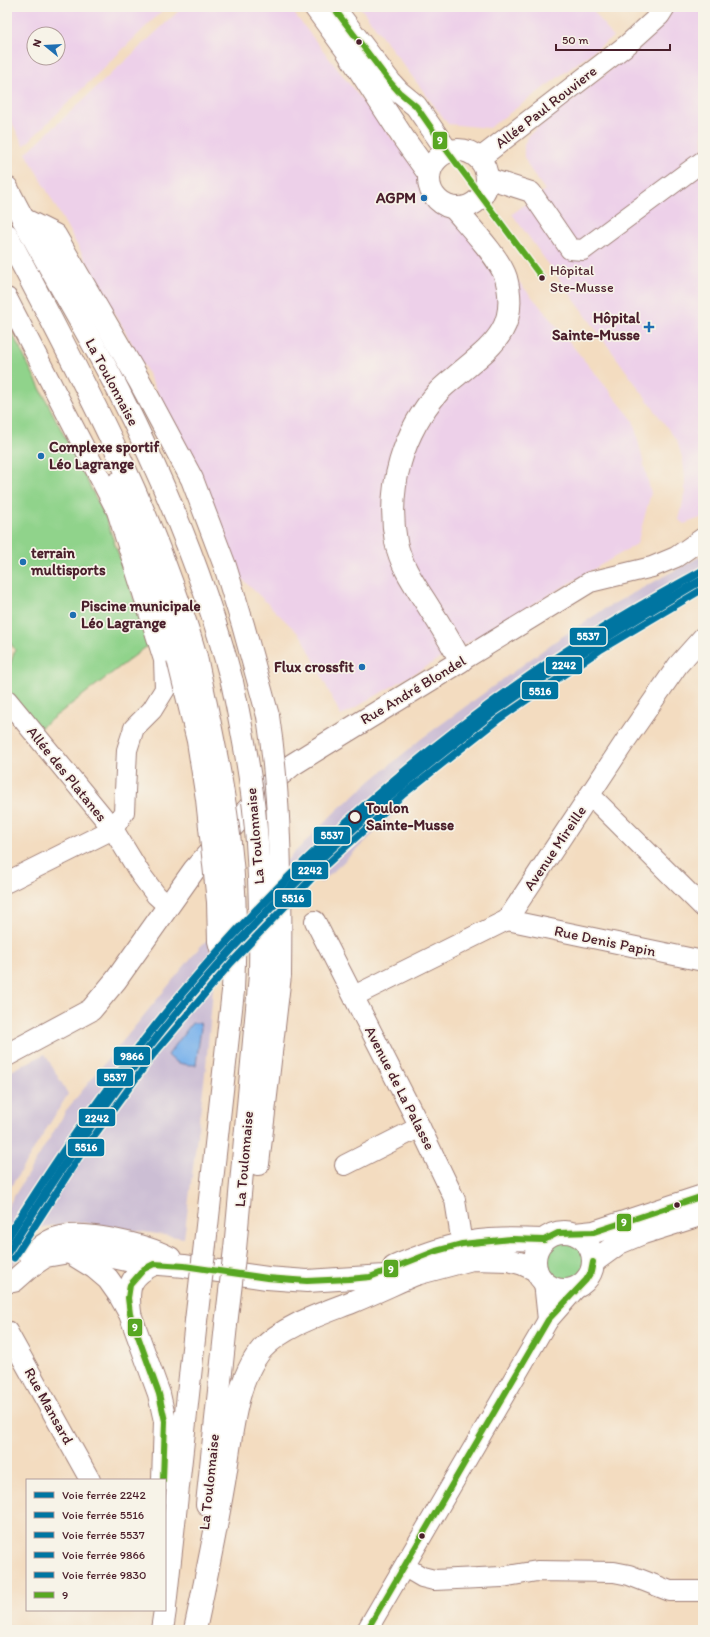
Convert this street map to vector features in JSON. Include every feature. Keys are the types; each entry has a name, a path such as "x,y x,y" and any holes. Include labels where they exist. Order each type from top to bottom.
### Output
{"main road":[{"path":"315,7 347,51 404,139 429,174"},
{"path":"333,7 398,92 416,106 448,152"},
{"path":"461,150 468,152 483,168 484,191 475,202 462,208 454,208 445,205 434,196 429,183 429,174 436,161 448,152 461,150"},
{"name":"La Toulonnaise","path":"7,188 119,392 176,516 221,643 232,682 243,736 252,793 259,860 261,915 270,975 240,1201 194,1630"},
{"path":"475,202 479,237"},
{"path":"454,208 498,262 505,276 510,296 508,317 500,336 440,390 423,411 411,432 396,477 393,521 396,544 411,579 461,661"},
{"path":"23,219 55,235 140,382 192,479 224,566 243,625 268,716 272,747 278,832 281,927 270,975"},
{"name":"La Toulonnaise","path":"7,235 81,376 148,521 184,614 187,658 219,770 228,827 234,891 233,991 166,1597"},
{"path":"7,267 117,481 187,658"},
{"name":"Rue André Blondel","path":"7,1055 91,1010 116,980 194,870 274,780 292,765 461,661"},
{"path":"574,1234 594,1232 656,1220 700,1206"},
{"path":"593,1262 619,1243 656,1220"},
{"path":"370,1277 436,1251 467,1251 523,1264 540,1276 551,1287 560,1290 570,1290 586,1280 591,1272 593,1262 592,1253 588,1245 582,1238 566,1232 558,1232 544,1240 539,1246 535,1255 534,1263 540,1276"},
{"path":"10,1287 35,1251 51,1240 66,1236 99,1238 158,1251 184,1266"},
{"path":"194,1630 223,1488 236,1410 242,1387 251,1365 262,1349 290,1329 467,1251 511,1239 544,1240"},
{"path":"10,1287 31,1266 46,1256 69,1252 94,1253 136,1262 184,1266 268,1278 307,1281 416,1274"},
{"path":"69,1252 95,1268 108,1279 130,1314 159,1394 165,1421 163,1479"},
{"path":"130,1314 128,1298 130,1285 144,1269 154,1264"},
{"path":"156,1611 156,1630"},
{"path":"162,1630 165,1611"}],"street":[{"name":"Allée Paul Rouviere","path":"483,168 628,44 660,15 665,7"},
{"path":"483,168 531,192 570,249 583,250 703,161"},
{"path":"7,298 117,511 164,660 164,689 152,710 134,728 127,750 124,812 113,829 7,882"},
{"name":"Rue André Blondel","path":"461,661 590,582 652,567 676,557 703,538"},
{"name":"Avenue Mireille","path":"507,920 626,740 678,665 703,637"},
{"name":"Allée des Platanes","path":"7,700 113,829 141,875 156,895 168,906"},
{"path":"590,795 703,907"},
{"path":"354,996 507,920"},
{"name":"Rue Denis Papin","path":"507,920 703,962"},
{"name":"Avenue de La Palasse","path":"315,922 420,1126 455,1200 467,1251"},
{"path":"345,1165 420,1126"},
{"path":"540,1276 548,1320"},
{"path":"367,1630 548,1320 578,1286"},
{"name":"Rue Mansard","path":"7,1331 89,1479"},
{"path":"405,1567 422,1577 434,1580 502,1577 528,1572 614,1572 629,1575 670,1591 703,1591"}],"shaded area":[{"path":"7,7 166,7 24,146 7,113"},
{"path":"183,7 289,7 394,141 539,305 633,420 651,493 637,544 341,716 303,638 238,575 182,440 142,362 26,153"},
{"path":"360,7 591,7 613,37 489,128 448,124"},
{"name":"Hôpital Sainte-Musse","path":"675,7 703,7 703,517 684,524 679,520 685,492 685,477 683,460 677,441 512,214 545,190 530,169 524,157 524,144 530,134 648,40"},
{"path":"703,555 703,594 662,616 551,685 489,729 439,769 400,804 398,811 321,883 315,878 277,915 276,871 338,809 372,780 421,739 554,642 606,608"},
{"path":"216,931 206,1066 184,1238 78,1222 36,1228 7,1275 7,1208 68,1108 200,947"},
{"path":"45,1054 68,1094 7,1193 7,1073"}],"green space":[{"path":"7,323 105,516 150,644 36,731 7,694 7,673 15,650 7,638"},
{"path":"558,1232 572,1233 582,1239 586,1243 591,1255 591,1272 588,1277 580,1285 569,1290 557,1290 552,1288 534,1263 539,1248 545,1240"}],"water":[{"path":"192,1023 200,1023 201,1028 196,1065 188,1065 174,1060 168,1055"}],"rail line":[{"name":"5537","path":"7,1237 86,1118 158,1021 205,965 306,859 415,762 472,717 531,674 594,633 703,570"},
{"name":"9866","path":"7,1239 71,1141 140,1046 218,953 303,865 394,783 489,707 566,654 699,573"},
{"name":"9830","path":"14,1241 94,1120 160,1033 238,942 279,898 322,856 366,814 411,775 487,715 547,673 608,634 703,579"},
{"name":"2242","path":"7,1254 74,1151 109,1100 146,1051 214,970 287,892 404,785 495,712 572,660 703,580"},
{"name":"5516","path":"14,1258 81,1154 153,1055 231,963 315,875 404,794 499,719 600,650 703,589"}],"transit line":[{"name":"9","path":"333,7 390,82 399,92 416,106 448,152 542,278"},
{"name":"9","path":"544,1240 558,1233 594,1232 703,1196"},
{"name":"9","path":"163,1479 165,1421 159,1394 130,1314 128,1298 130,1285 144,1269 154,1264 184,1266 267,1278 307,1281 349,1279 370,1277 436,1251 462,1244 511,1239 544,1240"},
{"name":"9","path":"367,1630 548,1320 586,1280 591,1272 593,1262"}],"place":[{"name":"AGPM","path":"424,198"},
{"name":"Hôpital Ste-Musse","path":"542,278"},
{"name":"Hôpital Sainte-Musse","path":"649,327"},
{"name":"Complexe sportif Léo Lagrange","path":"41,456"},
{"name":"terrain multisports","path":"23,562"},
{"name":"Piscine municipale Léo Lagrange","path":"73,615"},
{"name":"Flux crossfit","path":"362,667"},
{"name":"Toulon Sainte-Musse","path":"355,817"}]}
